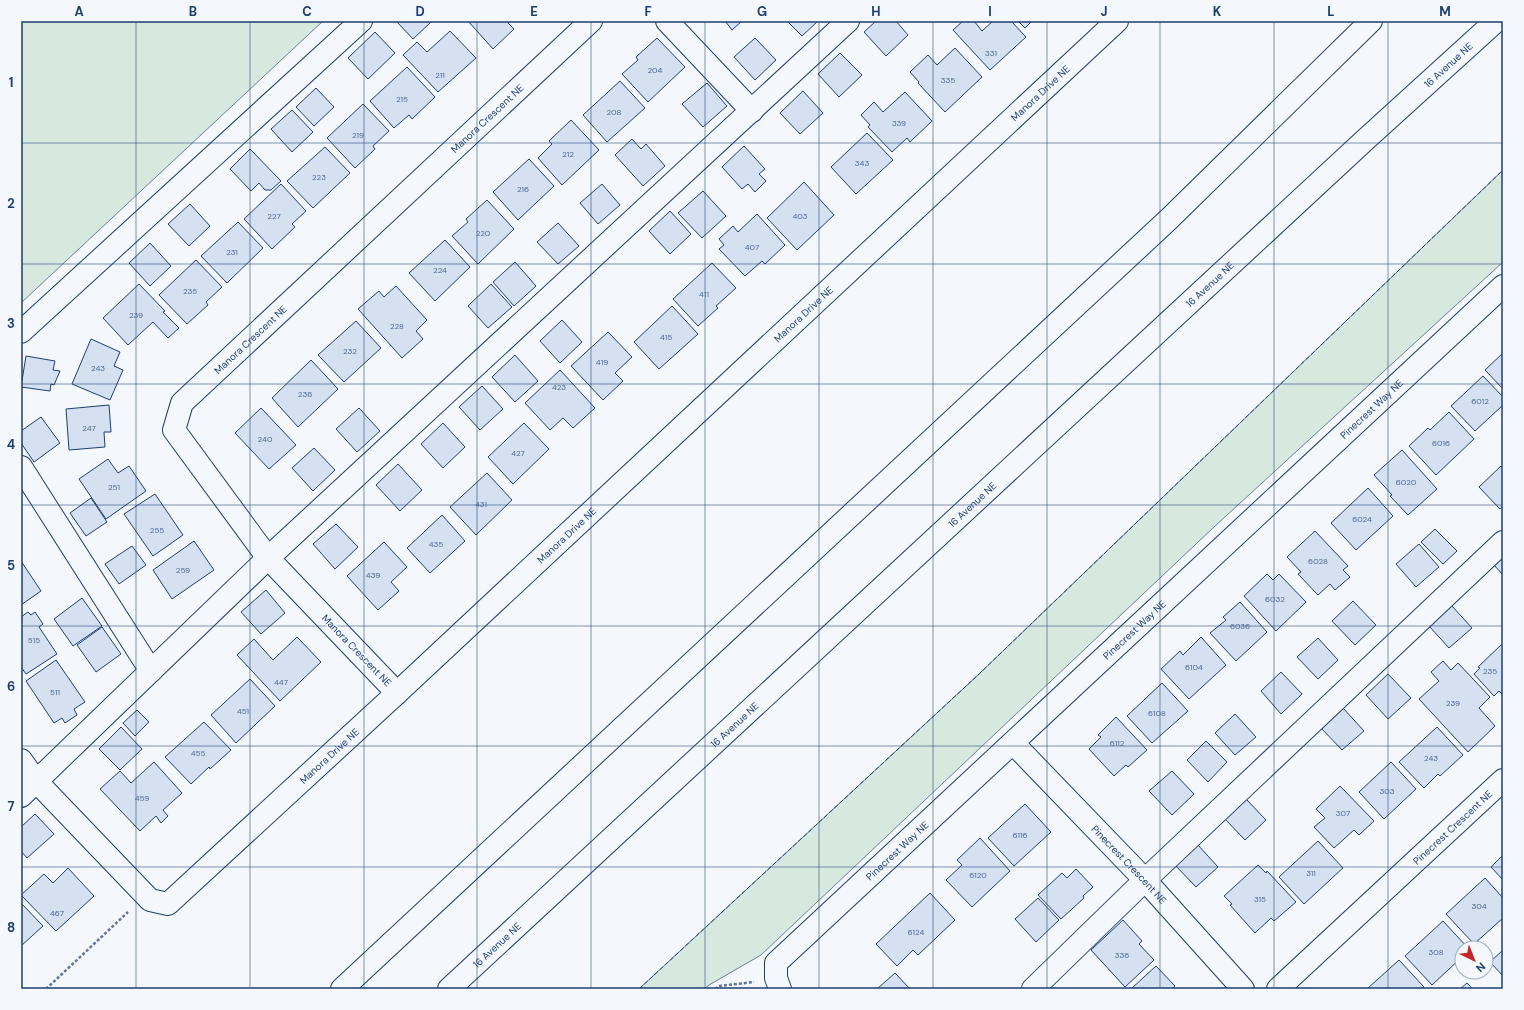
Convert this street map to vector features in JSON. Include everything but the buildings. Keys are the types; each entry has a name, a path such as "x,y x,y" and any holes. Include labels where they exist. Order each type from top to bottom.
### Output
{"main road":[{"path":"21,332 361,21"},
{"name":"Manora Crescent NE","path":"397,693 268,558 174,430 182,403 591,21"},
{"path":"667,21 752,111"},
{"path":"21,796 268,558 848,21"},
{"name":"Manora Drive NE","path":"21,760 36,781 150,900 168,904 397,693 1116,21"},
{"path":"342,989 1163,225 1372,21"},
{"name":"16 Avenue NE","path":"449,989 1370,135 1496,21"},
{"name":"Pinecrest Way NE","path":"778,984 776,963 1503,286"},
{"path":"21,467 151,671"},
{"path":"1033,989 1145,880 1503,542"},
{"name":"Pinecrest Crescent NE","path":"1013,743 1145,880 1243,989"},
{"name":"Pinecrest Crescent NE","path":"1278,989 1503,780"}],"path":[{"path":"46,989 131,909"},
{"path":"715,989 719,986 778,984"}],"shaded area":[{"path":"21,21 323,21 21,303"},
{"path":"1503,170 1503,262 1214,527 761,955 704,989 639,989 978,675"}],"fence":[{"path":"639,989 978,675 1503,170"}]}
